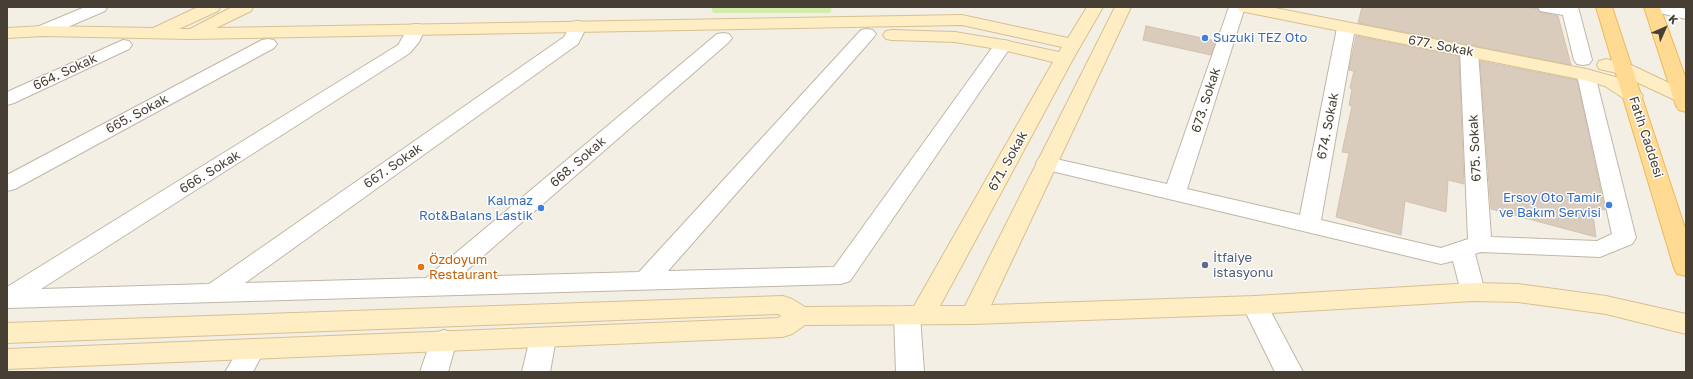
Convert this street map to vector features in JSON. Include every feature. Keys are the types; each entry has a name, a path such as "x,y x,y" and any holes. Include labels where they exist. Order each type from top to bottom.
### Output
{"main road":[{"name":"Fatih Caddesi","path":"1604,7 1686,268"},
{"path":"1652,7 1684,101"}],"street":[{"path":"43,31 99,7"},
{"path":"123,45 153,34 212,7"},
{"path":"169,45 245,7"},
{"name":"671. Sokak","path":"914,315 1095,7"},
{"path":"973,315 1123,7"},
{"name":"673. Sokak","path":"1175,193 1237,7"},
{"name":"677. Sokak","path":"1245,7 1469,51 1584,68 1622,68 1684,101"},
{"name":"677. Sokak","path":"1308,7 1584,68 1612,82 1633,96"},
{"path":"1047,163 1441,256 1471,247 1600,249 1624,238 1570,9 1546,7"},
{"path":"1657,7 1686,14"},
{"path":"7,33 43,31 153,34 413,36 575,33 962,20 1069,51"},
{"name":"674. Sokak","path":"1309,225 1346,28"},
{"path":"575,33 723,38 867,34 955,37 1003,45 1069,51"},
{"name":"667. Sokak","path":"214,293 575,33"},
{"path":"645,280 867,34"},
{"path":"7,46 268,44 413,36"},
{"name":"666. Sokak","path":"7,299 404,49 413,36"},
{"name":"668. Sokak","path":"433,286 723,38"},
{"name":"665. Sokak","path":"7,184 268,44"},
{"name":"664. Sokak","path":"7,99 123,45"},
{"path":"7,299 841,275 1003,45"},
{"name":"675. Sokak","path":"1469,51 1471,247 1473,292"},
{"path":"7,359 783,327 800,316 973,315 1255,305 1473,292 1518,293 1606,305 1686,324"},
{"path":"7,333 783,305 800,316"},
{"path":"1255,305 1289,372"},
{"path":"910,372 914,315"},
{"path":"536,372 544,338"},
{"path":"434,372 444,340"},
{"path":"240,372 252,349"}],"green space":[{"path":"711,7 832,7 830,13 713,13"}],"building":[{"path":"1362,7 1526,7 1538,9 1540,12 1558,16 1571,65 1358,23"},
{"path":"1146,26 1216,41 1211,55 1143,40"},
{"path":"1356,36 1459,56 1464,184 1448,180 1446,212 1405,201 1401,235 1336,217 1349,153 1342,152 1352,106 1349,105 1352,89 1350,88 1354,71 1349,70"},
{"path":"1480,61 1577,80 1605,210 1592,207 1596,237 1491,209"}],"place":[{"name":"Suzuki TEZ Oto","path":"1205,38"},
{"name":"Ersoy Oto Tamir ve Bakım Servisi","path":"1609,205"},
{"name":"Kalmaz Rot&Balans Lastik","path":"541,208"},
{"name":"İtfaiye istasyonu","path":"1205,265"},
{"name":"Özdoyum Restaurant","path":"421,267"}]}
